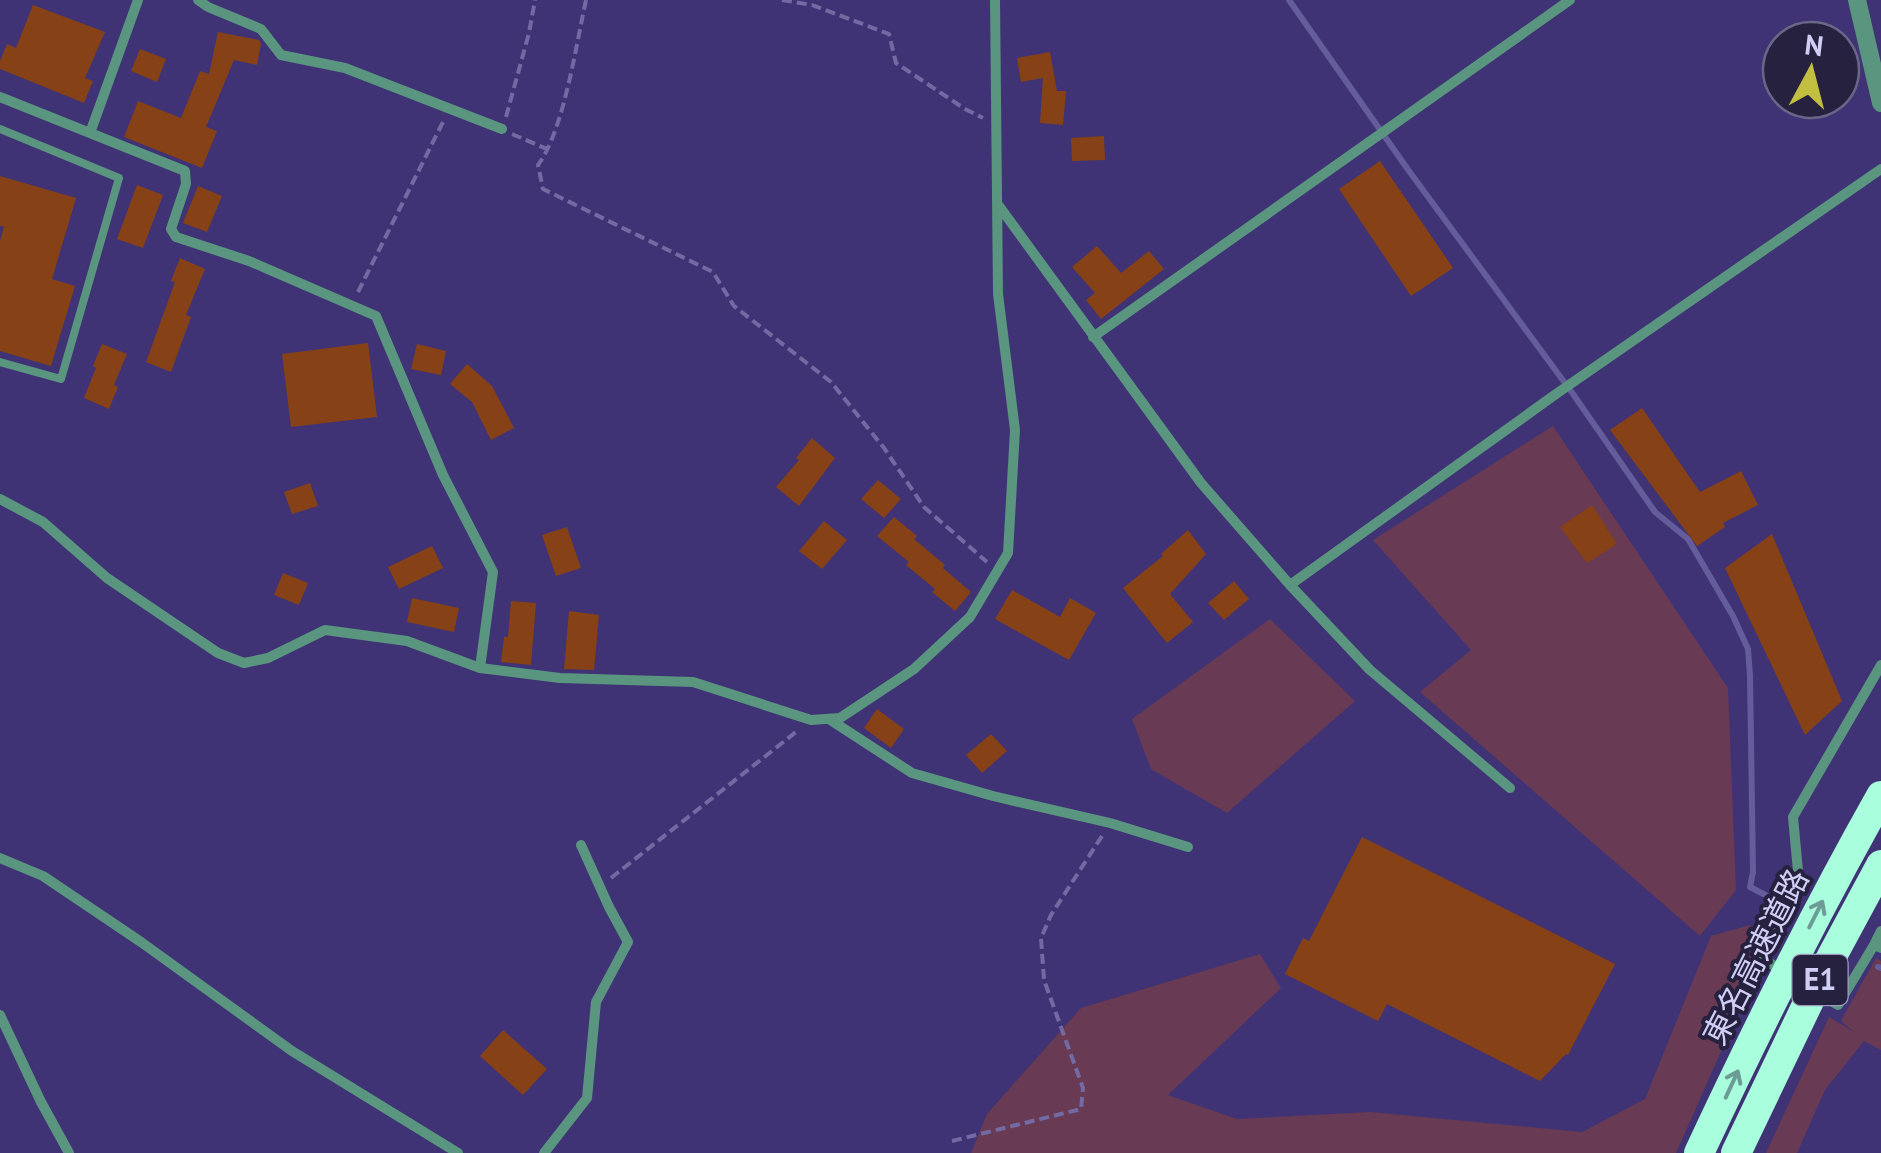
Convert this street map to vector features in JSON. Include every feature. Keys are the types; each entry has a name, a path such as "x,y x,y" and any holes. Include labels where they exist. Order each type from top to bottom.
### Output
{"highway":[{"name":"東名高速道路","path":"1700,1153 1764,1014 1881,796"},
{"name":"東名高速道路","path":"1736,1153 1881,865"}],"street":[{"path":"90,134 138,0"},
{"path":"198,0 261,29 281,55 345,68 502,130"},
{"path":"0,500 43,522 107,578 218,654 244,663 268,658 325,630 408,641 480,668 560,678 693,682 811,720 840,718 914,669 970,617 1008,553 1015,430 998,294 995,0"},
{"path":"1093,337 1570,0"},
{"path":"1857,0 1881,103"},
{"path":"0,97 184,171 186,184 171,229 176,237 249,261 376,316 443,476 494,572 480,668"},
{"path":"1290,585 1577,379 1881,169"},
{"path":"998,206 1200,484 1370,670 1510,788"},
{"path":"1791,976 1759,956 1799,882 1793,817 1881,666"},
{"path":"828,719 912,773 1110,823 1188,848"},
{"path":"544,1153 587,1098 596,1002 628,942 581,845"},
{"path":"0,858 43,876 142,942 292,1052 458,1153"},
{"path":"1806,986 1838,1005 1877,947 1881,932"},
{"path":"0,1015 69,1153"}],"lane":[{"path":"0,130 118,178 61,380 0,362"}],"path":[{"path":"535,0 502,130 549,150"},
{"path":"586,0 549,150 538,165 542,189 713,272 734,306 831,382 884,448 924,507 997,571"},
{"path":"782,0 812,5 889,34 896,63 965,109 996,124"},
{"path":"351,305 450,108"},
{"path":"600,887 811,720"},
{"path":"952,1141 1081,1109 1082,1088 1044,980 1041,938 1051,914 1110,823"}],"shaded area":[{"path":"1553,426 1728,688 1736,890 1700,936 1420,692 1471,650 1373,540"},
{"path":"1270,619 1355,701 1227,813 1151,769 1132,719"},
{"path":"1750,925 1757,970 1676,1153 971,1153 987,1114 1081,1008 1260,954 1281,988 1168,1095 1237,1119 1370,1112 1582,1132 1645,1099 1711,936"},
{"path":"1876,958 1881,961 1881,1050 1864,1041 1825,1090 1797,1153 1766,1153 1829,1017 1854,1032 1841,1021"}],"building":[{"path":"33,5 105,32 85,78 93,81 84,103 0,69 7,44 16,48"},
{"path":"218,32 259,40 261,44 257,65 234,60 206,127 217,131 202,168 124,137 138,101 181,118 200,71 209,74"},
{"path":"140,49 166,59 157,82 131,71"},
{"path":"1050,52 1057,91 1066,91 1063,125 1040,123 1043,78 1021,82 1017,58"},
{"path":"1104,136 1105,160 1072,161 1071,138"},
{"path":"1380,161 1453,268 1411,296 1339,189"},
{"path":"0,176 76,198 52,279 75,286 51,366 0,351 0,241 4,226 0,226"},
{"path":"137,185 163,195 143,248 117,239"},
{"path":"198,186 222,196 207,232 183,223"},
{"path":"1097,246 1121,273 1149,251 1164,269 1101,319 1086,300 1095,293 1072,267"},
{"path":"180,258 205,269 186,315 191,317 171,372 146,362"},
{"path":"368,343 377,417 291,427 282,354"},
{"path":"102,344 127,354 109,409 84,398"},
{"path":"417,344 446,351 441,375 411,369"},
{"path":"467,364 492,386 514,428 491,440 472,402 450,384"},
{"path":"1642,408 1700,492 1741,471 1758,505 1723,523 1725,527 1697,546 1610,430"},
{"path":"812,438 835,458 799,506 776,487"},
{"path":"878,480 901,499 884,518 861,499"},
{"path":"310,483 318,506 292,514 284,492"},
{"path":"1592,505 1617,544 1587,563 1560,527"},
{"path":"894,517 971,592 955,611 906,565 909,562 877,536"},
{"path":"824,521 847,540 822,569 799,551"},
{"path":"567,527 581,568 556,576 542,535"},
{"path":"1188,530 1206,554 1170,594 1193,622 1167,643 1123,588"},
{"path":"1772,534 1842,701 1805,735 1725,568"},
{"path":"432,546 443,568 399,589 388,567"},
{"path":"283,573 308,583 299,605 274,595"},
{"path":"1234,581 1249,599 1224,620 1208,603"},
{"path":"1012,590 1060,617 1070,598 1096,613 1069,660 995,619"},
{"path":"412,598 459,608 454,632 407,622"},
{"path":"511,601 536,603 531,665 501,662"},
{"path":"569,611 599,615 594,670 564,669"},
{"path":"877,709 904,729 891,748 864,728"},
{"path":"991,734 1007,751 982,773 966,755"},
{"path":"1362,837 1615,964 1568,1055 1540,1081 1387,1004 1378,1021 1285,974 1303,938 1309,941"},
{"path":"503,1030 547,1069 523,1095 480,1056"}],"waterway":[{"path":"1289,0 1655,512 1688,539 1733,616 1748,649 1750,676 1750,887 1779,902"}]}
